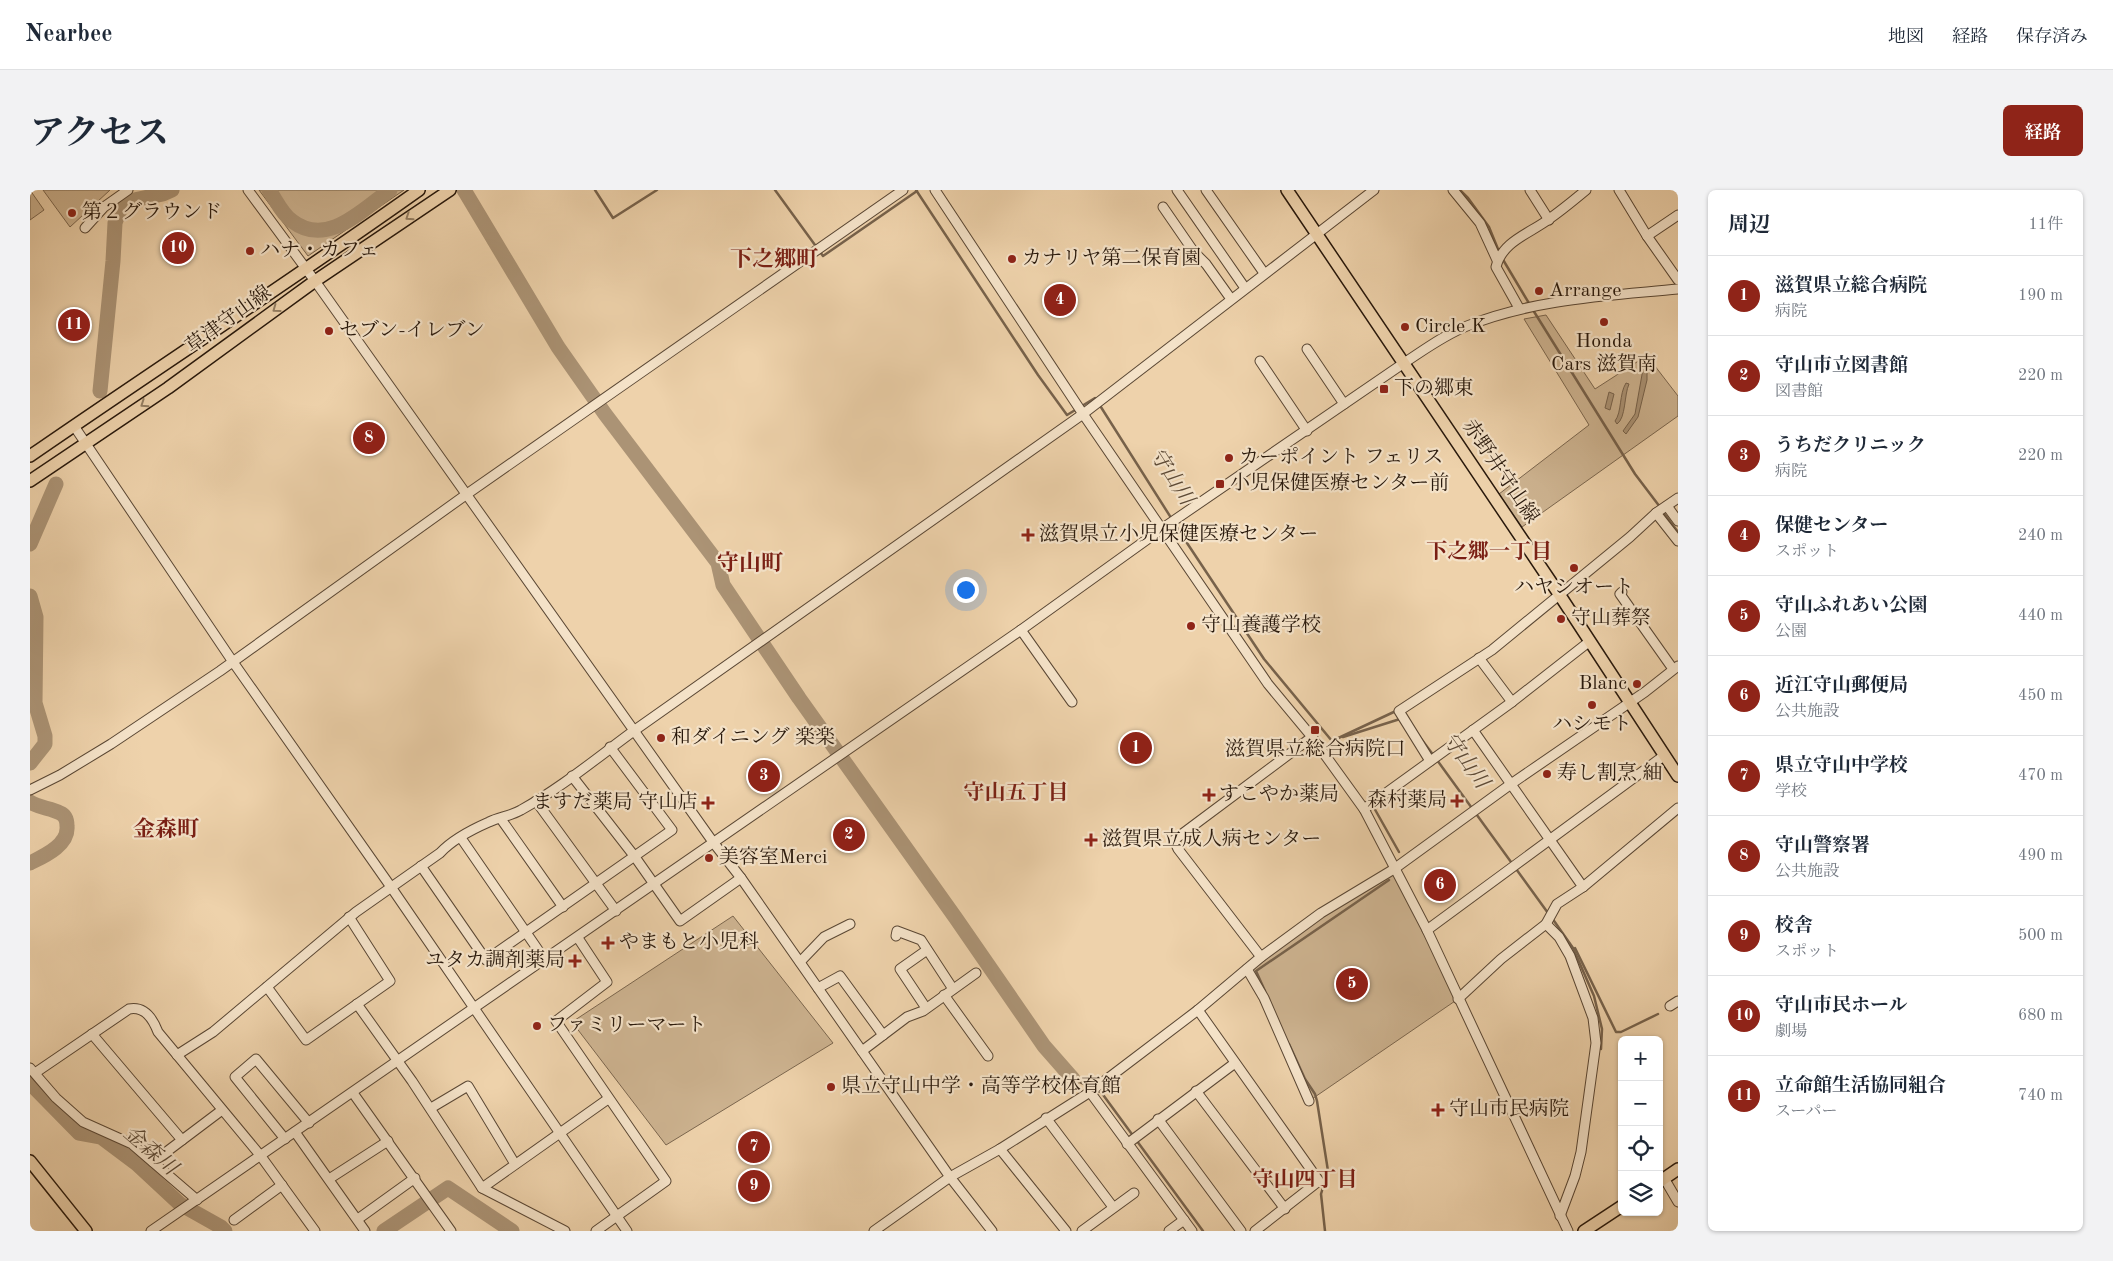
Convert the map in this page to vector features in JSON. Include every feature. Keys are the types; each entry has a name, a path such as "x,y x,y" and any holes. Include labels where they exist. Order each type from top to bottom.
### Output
{"main road":[{"name":"草津守山線","path":"30,456 218,327 306,270 419,190"},
{"name":"草津守山線","path":"30,481 168,388 315,281 450,190"},
{"name":"赤野井守山線","path":"1288,190 1559,594 1678,776"},
{"path":"30,1161 86,1231"},
{"path":"1663,1179 1678,1169"},
{"path":"1584,1231 1618,1209"}],"street":[{"path":"85,228 104,207 128,190"},
{"path":"248,190 467,494 713,842 741,878 950,1177 992,1231"},
{"path":"30,790 60,775 112,744 233,662 467,494 903,190"},
{"path":"935,190 1083,414 1163,528 1268,684 1312,737 1364,809 1427,930 1568,1231"},
{"path":"1177,190 1245,288"},
{"path":"1206,190 1264,274"},
{"path":"177,1055 213,1032 350,917 446,847 490,822 522,810 1083,414 1374,190"},
{"path":"1453,190 1467,204 1499,257"},
{"path":"1530,190 1549,220"},
{"path":"1519,308 1496,267 1499,257 1512,242 1549,220 1586,190"},
{"path":"1619,190 1647,236 1678,280"},
{"path":"1163,207 1194,252 1206,264 1231,299"},
{"path":"1647,236 1678,215"},
{"path":"151,1231 578,938 713,842 1021,630 1163,528 1404,362 1465,326 1519,308 1596,297 1678,289"},
{"path":"1307,349 1344,404"},
{"path":"1260,361 1307,430"},
{"path":"74,426 233,662 628,1231"},
{"path":"1430,761 1399,711 1479,658 1630,537 1656,513 1678,498"},
{"path":"1667,506 1678,521"},
{"path":"1656,513 1678,541"},
{"path":"874,1231 950,1177 1090,1092 1198,1010 1261,957 1321,913 1394,869 1511,784 1645,692 1675,668 1620,594 1622,592"},
{"path":"1021,630 1072,702"},
{"path":"1364,809 1512,702 1590,641"},
{"path":"1479,658 1512,702"},
{"path":"1474,730 1583,887"},
{"path":"1261,957 1174,840 1312,737"},
{"path":"421,866 486,960 672,830 610,748"},
{"path":"1427,930 1548,839 1665,755"},
{"path":"572,776 680,921 741,878"},
{"path":"536,800 616,911"},
{"path":"1458,999 1501,959 1546,924 1557,904 1583,887 1678,808"},
{"path":"501,819 563,907"},
{"path":"461,838 545,960"},
{"path":"267,988 306,1040 390,982 350,917"},
{"path":"800,962 824,938 850,924"},
{"path":"1546,924 1559,937 1577,973 1593,1018 1596,1043 1581,1152 1575,1176 1560,1216"},
{"path":"896,936 897,932 921,940 953,989"},
{"path":"578,938 607,982 556,1021 666,1181 596,1231"},
{"path":"926,1008 900,970 927,950"},
{"path":"1247,969 1264,998 1309,1100"},
{"path":"862,1050 907,1017 926,1008 976,973"},
{"path":"818,988 840,976 883,1034"},
{"path":"944,995 988,1056"},
{"path":"357,1004 431,1108 482,1188 565,1231"},
{"path":"197,1200 132,1144 83,1122 56,1098 32,1071 129,1009 134,1008 149,1015 158,1032 260,1155 316,1231"},
{"path":"1198,1010 1319,1181 1255,1231"},
{"path":"92,1034 182,1140"},
{"path":"285,1140 235,1077 256,1059 310,1123"},
{"path":"1127,1144 1235,1063"},
{"path":"431,1108 468,1086 515,1164"},
{"path":"1196,1091 1285,1208"},
{"path":"353,1092 448,1230"},
{"path":"1090,1092 1192,1231"},
{"path":"482,1188 608,1099"},
{"path":"153,1162 222,1110"},
{"path":"1046,1118 1113,1206"},
{"path":"1158,1119 1241,1231"},
{"path":"296,1132 365,1231"},
{"path":"330,1179 388,1141"},
{"path":"1000,1148 1066,1231"},
{"path":"358,1219 414,1178"},
{"path":"1663,1181 1678,1202"},
{"path":"234,1220 282,1185"},
{"path":"1082,1231 1113,1206 1134,1193"},
{"path":"1169,1231 1184,1220"}],"shaded area":[{"path":"30,190 44,210 30,220"},
{"name":"第２グラウンド","path":"43,190 110,190 70,227"},
{"path":"259,190 404,190 308,256"},
{"path":"1546,315 1595,389 1640,360 1648,357 1678,396 1678,416 1522,527 1499,494 1589,425 1524,319"},
{"path":"1643,369 1647,370 1647,380 1638,417 1626,434 1623,431 1635,414"},
{"path":"1626,383 1629,384 1622,417 1617,424 1615,421 1619,413 1622,392"},
{"path":"1609,392 1614,394 1610,410 1605,408"},
{"path":"1394,869 1458,999 1309,1101 1247,969 1261,957"},
{"path":"733,916 833,1043 666,1145 572,1022"}],"waterway":[{"name":"金森川","path":"100,391 115,223 124,204 172,190"},
{"name":"守山川","path":"269,190 288,218 305,228 318,230 344,223 390,190"},
{"path":"464,190 558,347 605,414 718,563 723,585 799,698 1044,1046 1073,1079"},
{"name":"守山川","path":"595,190 613,218 657,190"},
{"name":"守山川","path":"775,190 823,256 917,191"},
{"name":"守山川","path":"916,190 1038,375 1067,415 1095,398 1096,400"},
{"path":"1460,190 1489,227 1500,254"},
{"path":"1502,258 1530,305"},
{"path":"1533,310 1635,474 1660,507"},
{"name":"守山川","path":"1099,404 1187,543 1264,659 1332,741 1398,710"},
{"name":"金森川","path":"30,544 56,484"},
{"path":"1663,512 1678,532"},
{"name":"金森川","path":"30,596 36,617 35,703 45,736 45,744 30,763"},
{"path":"1343,737 1400,719"},
{"name":"守山川","path":"1419,736 1434,756"},
{"name":"守山川","path":"1437,760 1548,913"},
{"name":"金森川","path":"30,802 62,814 67,822 67,833 60,844 30,863"},
{"name":"守山川","path":"1373,806 1399,852"},
{"name":"守山川","path":"1265,991 1256,971 1389,880"},
{"name":"守山川","path":"1552,918 1573,948 1594,996 1602,1029 1601,1049"},
{"path":"1575,948 1616,1032 1621,1032 1658,1014"},
{"name":"守山川","path":"1289,1044 1317,1101 1328,1171 1321,1194 1325,1231"},
{"path":"1073,1079 1093,1088"},
{"name":"金森川","path":"30,1083 79,1133 101,1137 137,1164 180,1204 225,1231"},
{"path":"1098,1091 1101,1092 1203,1231"},
{"name":"金森川","path":"384,1231 448,1188 512,1231"}],"place":[{"name":"第２グラウンド","path":"72,213"},
{"name":"守山市民ホール","path":"178,248"},
{"name":"ハナ・カフェ","path":"250,251"},
{"name":"カナリヤ第二保育園","path":"1012,259"},
{"name":"Arrange","path":"1539,291"},
{"name":"保健センター","path":"1060,300"},
{"name":"Honda Cars 滋賀南","path":"1604,322"},
{"name":"立命館生活協同組合","path":"74,325"},
{"name":"Circle K","path":"1405,327"},
{"name":"セブン-イレブン","path":"329,331"},
{"name":"下の郷東","path":"1384,389"},
{"name":"守山警察署","path":"369,438"},
{"name":"カーポイント フェリス","path":"1229,458"},
{"name":"小児保健医療センター前","path":"1220,484"},
{"name":"滋賀県立小児保健医療センター","path":"1028,535"},
{"name":"ハヤシオート","path":"1574,568"},
{"name":"守山葬祭","path":"1561,619"},
{"name":"守山養護学校","path":"1191,626"},
{"name":"Blanc","path":"1637,684"},
{"name":"ハシモト","path":"1592,705"},
{"name":"滋賀県立総合病院口","path":"1315,730"},
{"name":"和ダイニング 楽楽","path":"661,738"},
{"name":"滋賀県立総合病院","path":"1136,748"},
{"name":"寿し割烹 紬","path":"1547,774"},
{"name":"うちだクリニック","path":"764,776"},
{"name":"すこやか薬局","path":"1209,795"},
{"name":"森村薬局","path":"1457,801"},
{"name":"ますだ薬局 守山店","path":"708,803"},
{"name":"守山市立図書館","path":"849,835"},
{"name":"滋賀県立成人病センター","path":"1091,840"},
{"name":"美容室Merci","path":"709,858"},
{"name":"近江守山郵便局","path":"1440,885"},
{"name":"やまもと小児科","path":"608,943"},
{"name":"ユタカ調剤薬局","path":"575,961"},
{"name":"守山ふれあい公園","path":"1352,984"},
{"name":"ファミリーマート","path":"537,1026"},
{"name":"県立守山中学・高等学校体育館","path":"831,1087"},
{"name":"守山市民病院","path":"1438,1110"},
{"name":"県立守山中学校","path":"754,1147"},
{"name":"校舎","path":"754,1186"}],"district":[{"name":"下之郷町","path":"774,260"},
{"name":"下之郷一丁目","path":"1489,552"},
{"name":"守山町","path":"750,564"},
{"name":"守山五丁目","path":"1016,793"},
{"name":"金森町","path":"166,830"},
{"name":"守山四丁目","path":"1305,1180"}]}
